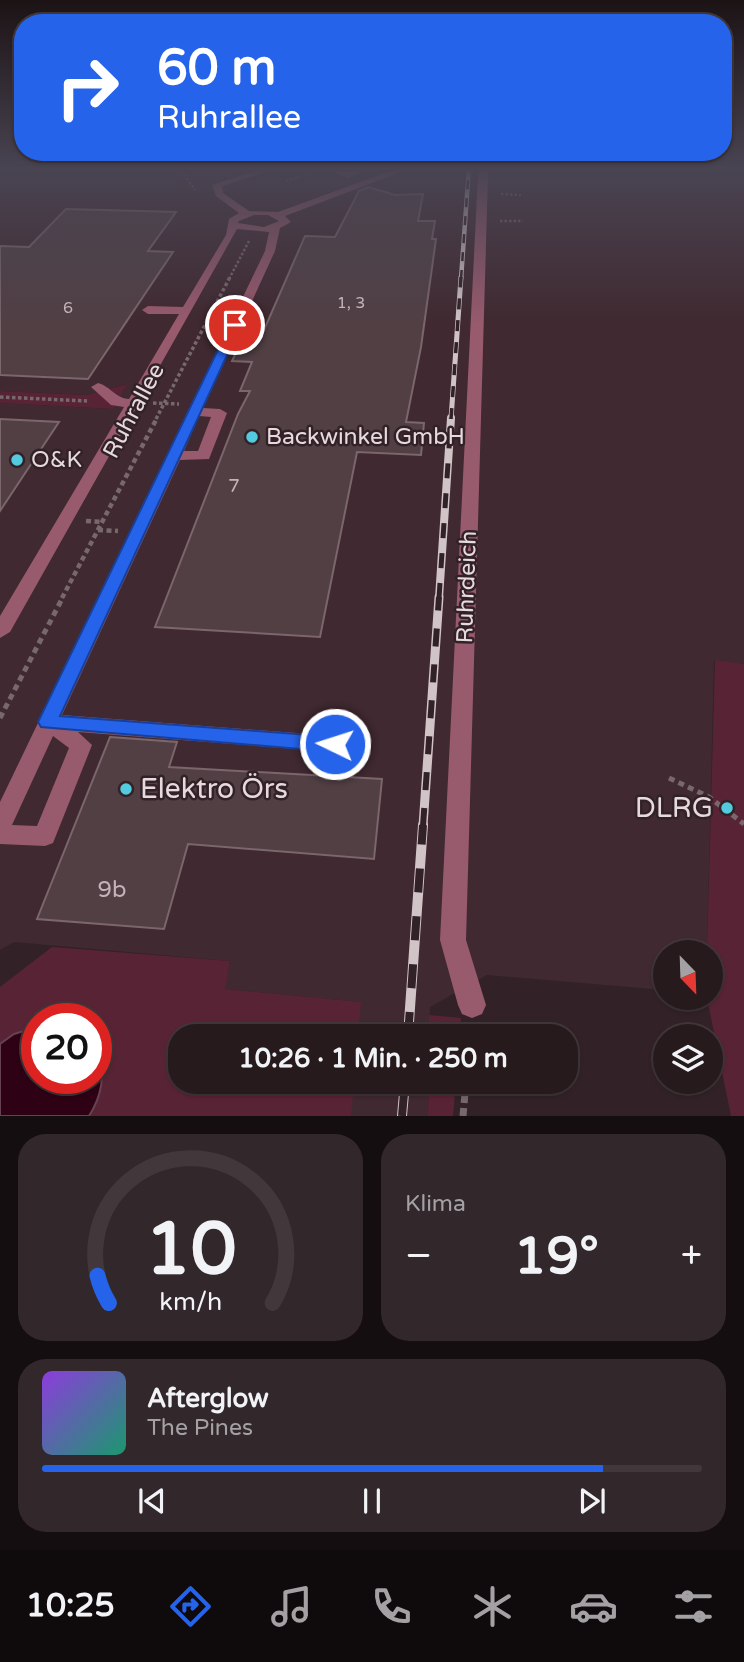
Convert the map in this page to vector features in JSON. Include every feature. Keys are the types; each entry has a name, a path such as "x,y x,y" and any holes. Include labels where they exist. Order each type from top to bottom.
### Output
{"street":[{"name":"Ruhrallee","path":"0,632 235,226 234,219"},
{"path":"266,219 277,222"},
{"path":"235,226 254,231 284,219"},
{"name":"Ruhrdeich","path":"472,1006 453,940 481,219"},
{"path":"0,826 270,251 277,222"},
{"path":"148,310 185,311"},
{"path":"98,387 116,402 132,403"},
{"path":"175,455 204,457 220,413 196,408"},
{"path":"48,722 335,744"},
{"path":"0,834 45,836 81,745 48,722"}],"path":[{"path":"503,221 523,221"},
{"name":"Ruhrallee","path":"0,718 251,238"},
{"path":"0,397 116,402"},
{"path":"132,403 196,408"},
{"path":"669,778 694,789 733,813 744,824"},
{"path":"463,1116 465,1094"}],"shaded area":[{"path":"0,219 744,219 744,664 714,661 707,940 653,940 653,989 487,975 430,1007 429,1024 358,1024 360,1002 224,989 230,961 14,942 0,950 0,403 113,409 126,384 86,395 0,391"},
{"path":"127,384 113,409 0,403 0,391 86,395"},
{"name":"DLRG","path":"715,660 744,664 744,1116 731,1116 723,1077 723,1024 712,1024 709,1010 723,1010 723,940 707,940"},
{"path":"52,947 230,961 225,989 361,1002 359,1024 168,1024 168,1094 353,1094 351,1116 0,1116 0,987"},
{"path":"429,1015 461,1018 461,1024 429,1024"},
{"path":"21,1032 21,1094 99,1094 89,1116 0,1116 0,1044"},
{"path":"351,1094 429,1094 428,1116 348,1116"},
{"path":"429,1094 455,1094 453,1116 428,1116"}],"building":[{"path":"56,219 171,219 148,251 173,252 88,379 0,375 0,246 29,247"},
{"path":"344,219 435,221 432,239 436,239 421,347 406,422 424,423 421,455 357,452 320,637 155,627 238,414 250,391 240,391 252,362 232,361 246,331 264,330 305,236 335,237"},
{"name":"O&K","path":"0,419 59,422 0,511"},
{"path":"110,737 177,742 169,767 382,779 374,859 188,844 164,929 37,919"}],"railway":[{"path":"461,279 465,219"},
{"path":"451,419 461,277"},
{"path":"439,598 451,418"},
{"path":"423,826 439,597"},
{"path":"409,1024 423,825"},
{"path":"402,1116 404,1094"}],"place":[{"name":"Backwinkel GmbH","path":"252,437"},
{"name":"O&K","path":"17,460"},
{"name":"Elektro Örs","path":"126,789"},
{"name":"DLRG","path":"727,808"}],"route":[{"path":"235,325 48,722 186,735 335,744"}]}
